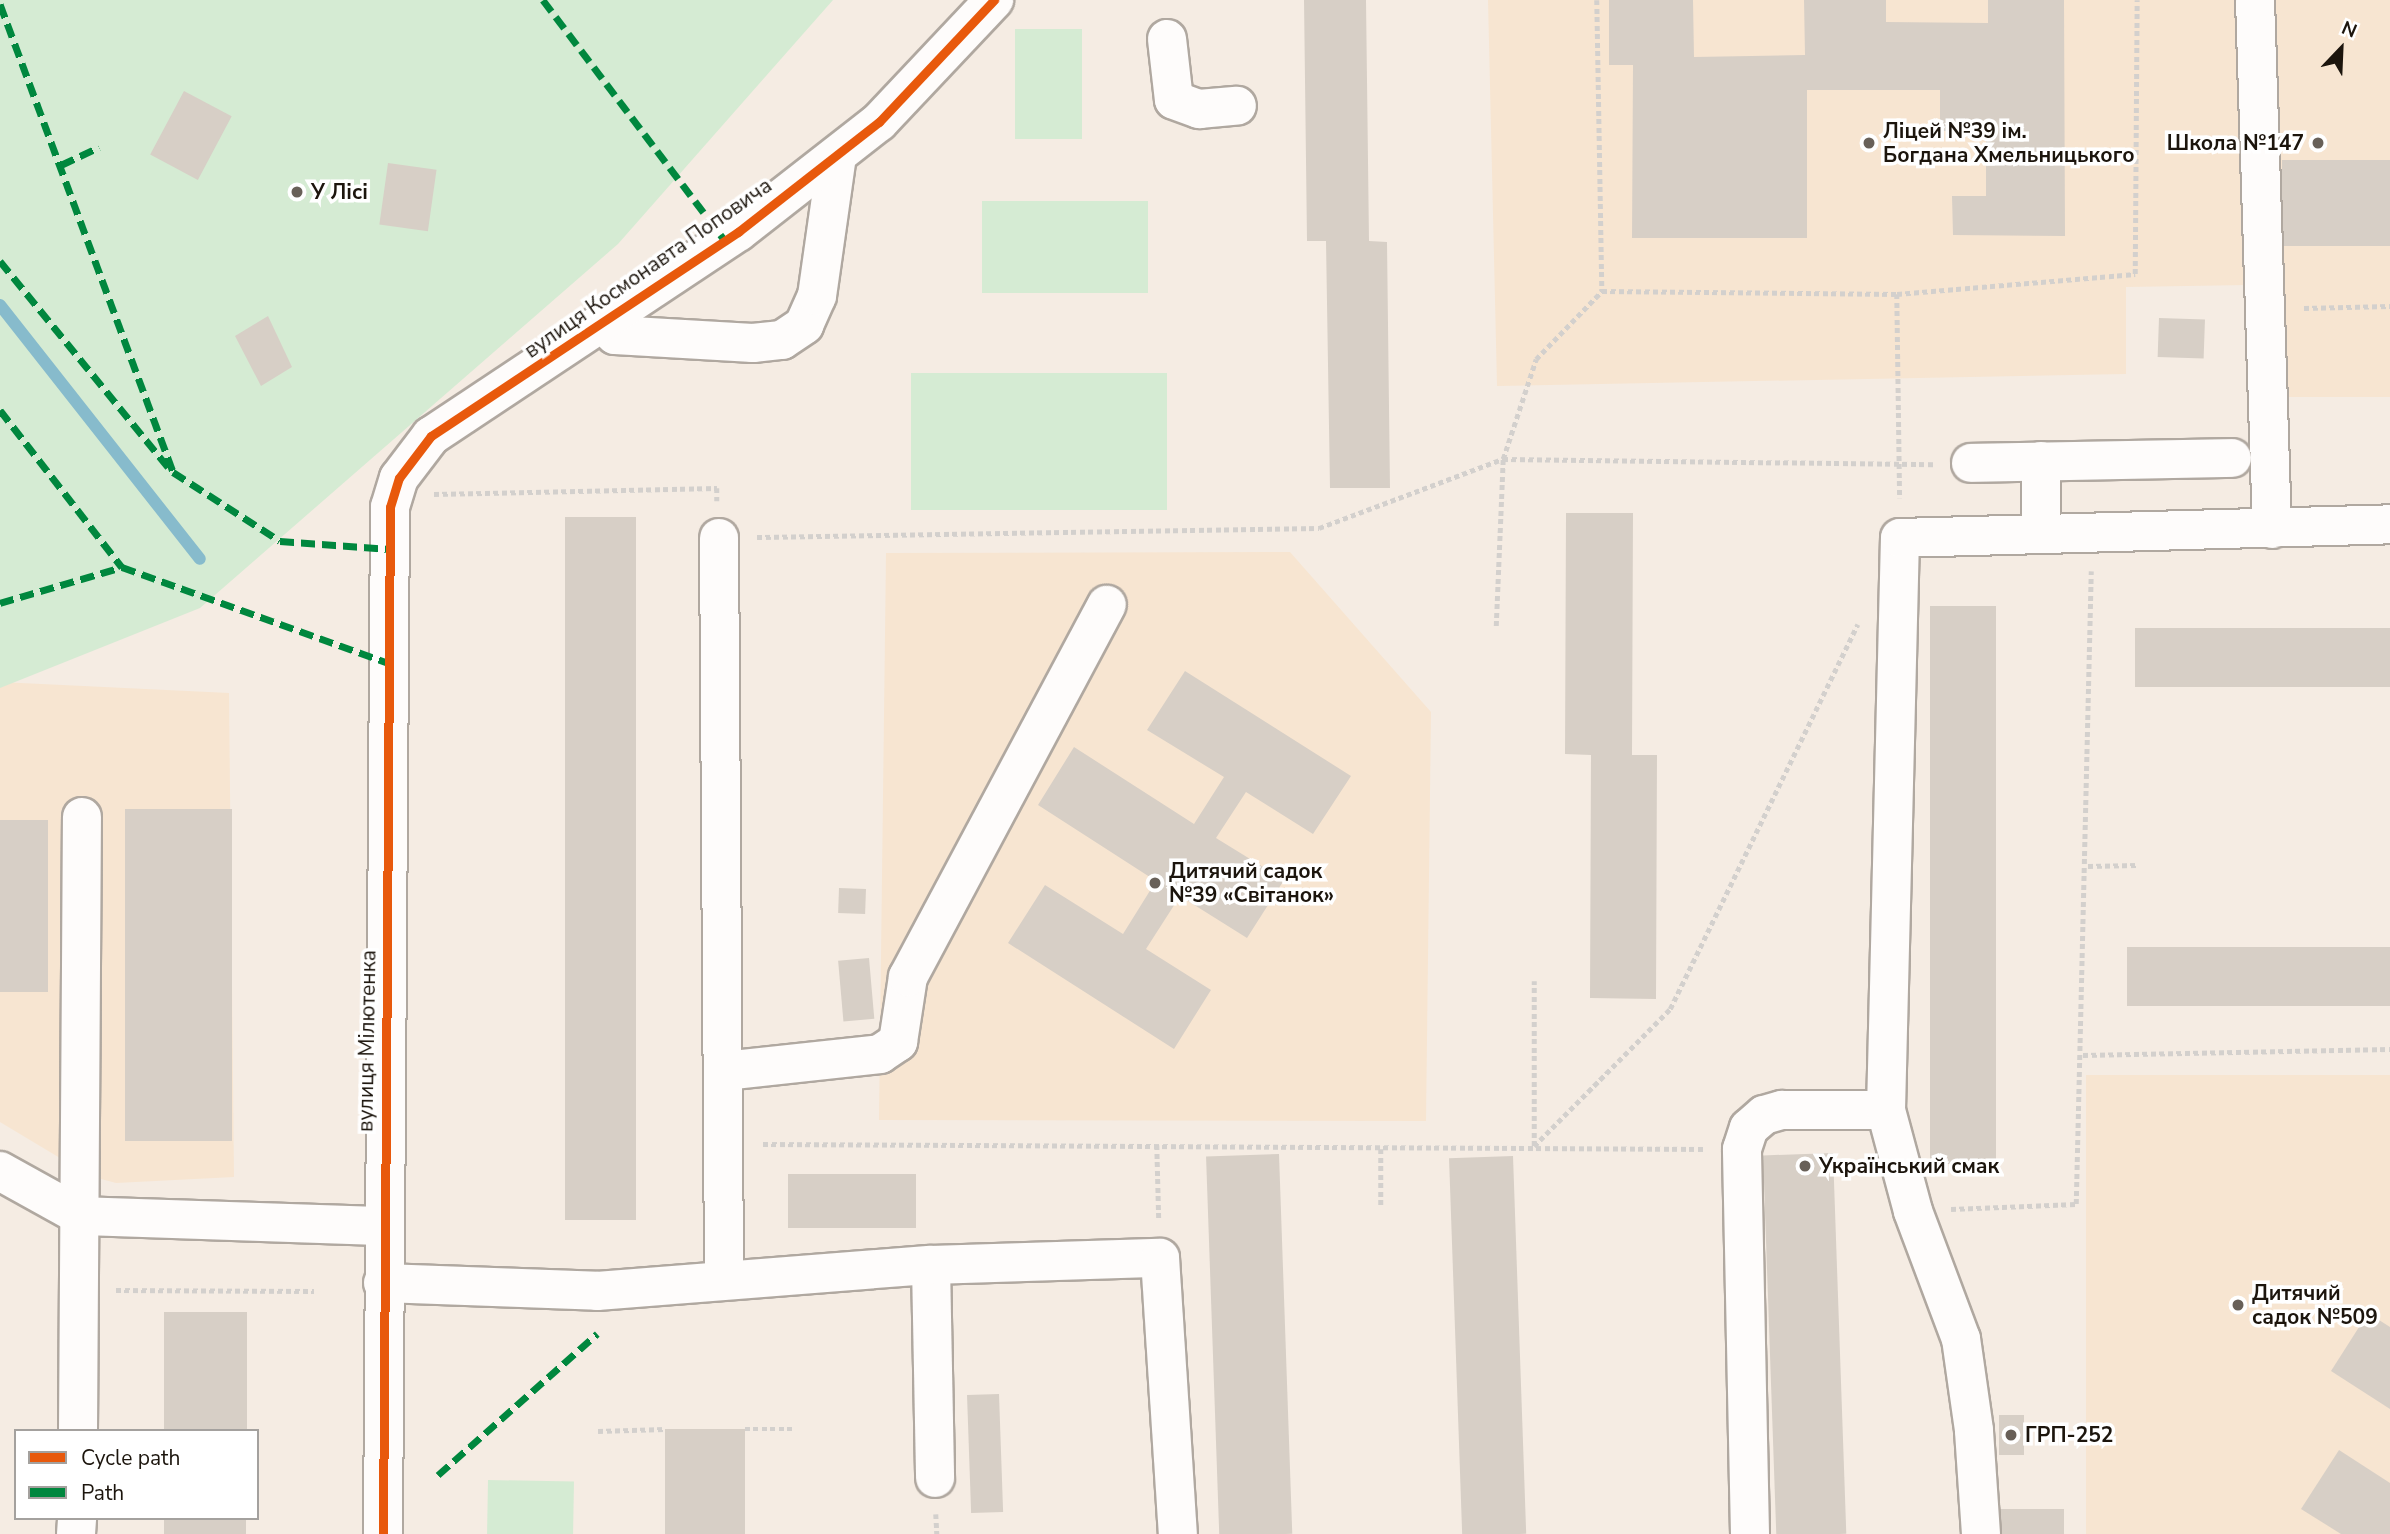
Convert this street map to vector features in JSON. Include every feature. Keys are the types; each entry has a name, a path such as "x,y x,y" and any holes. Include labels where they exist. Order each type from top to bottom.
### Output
{"street":[{"name":"вулиця Космонавта Поповича","path":"390,549 393,495 413,456 432,436 738,232 836,156 879,122 994,0"},
{"path":"2255,0 2272,529"},
{"path":"1167,39 1174,100 1199,109 1237,106"},
{"path":"604,322 615,335 753,343 782,340 804,325 817,296 836,156"},
{"path":"1971,463 2232,458"},
{"path":"2041,461 2041,534"},
{"path":"1980,1534 1975,1430 1961,1339 1913,1211 1886,1110 1899,538 2390,524"},
{"path":"719,538 727,1143 724,1280"},
{"name":"вулиця Мілютенка","path":"383,1534 383,1227 390,549"},
{"path":"724,1071 880,1054 898,1042 908,977 1107,605"},
{"path":"78,1429 82,817"},
{"path":"1749,1534 1742,1149 1749,1128 1764,1115 1782,1110 1886,1110"},
{"path":"0,1171 81,1216 383,1227"},
{"path":"383,1283 597,1291 931,1265 1160,1258 1178,1534"},
{"path":"931,1265 935,1478"}],"path":[{"path":"1496,626 1503,460 1536,359 1602,291 1597,0"},
{"path":"1602,291 1897,293 2135,274 2137,0"},
{"path":"1897,293 1899,538"},
{"path":"2265,309 2390,306"},
{"path":"719,538 1319,528 1503,460 1971,463"},
{"path":"393,495 674,489"},
{"path":"1913,1211 2076,1204 2088,866 2092,532"},
{"path":"1534,1146 1670,1009 1863,612"},
{"path":"2088,866 2137,865"},
{"path":"1534,981 1534,1146"},
{"path":"2083,1055 2390,1049"},
{"path":"727,1143 1381,1149 1534,1146 1742,1149"},
{"path":"1157,1145 1160,1258"},
{"path":"1381,1149 1381,1207"},
{"path":"79,1290 314,1291"},
{"path":"598,1431 664,1429"},
{"path":"745,1429 793,1429"}],"shaded area":[{"name":"Ліцей №39 ім. Богдана Хмельницького","path":"1488,0 2390,0 2390,397 2268,397 2248,285 2126,287 2126,374 1497,386"},
{"name":"Дитячий садок №39 «Світанок»","path":"1290,552 1431,712 1426,1121 879,1120 886,553"},
{"path":"0,682 229,693 234,1177 116,1183 90,1176 0,1122"},
{"name":"Дитячий садок №509","path":"2086,1075 2390,1075 2390,1534 2086,1534"}],"green space":[{"path":"0,0 833,0 618,244 200,608 0,688"},
{"path":"1015,29 1082,29 1082,139 1015,139"},
{"path":"982,201 1148,201 1148,293 982,293"},
{"path":"911,373 1167,373 1167,510 911,510"},
{"path":"488,1480 574,1482 573,1534 487,1534"}],"building":[{"path":"1304,0 1366,0 1369,241 1387,242 1390,488 1330,488 1326,241 1307,241"},
{"path":"1609,0 1693,0 1694,57 1805,55 1804,0 1886,0 1886,22 1988,23 1988,0 2064,0 2065,236 1953,235 1952,196 1986,196 1986,131 1940,131 1940,90 1807,90 1807,238 1632,238 1633,65 1609,65"},
{"path":"184,91 232,116 198,180 150,155"},
{"path":"2282,160 2390,160 2390,246 2282,246"},
{"path":"388,163 437,170 428,231 379,224"},
{"path":"268,316 292,367 261,386 235,336"},
{"path":"2159,318 2205,320 2204,359 2158,357"},
{"path":"1566,513 1633,513 1632,755 1657,755 1656,999 1590,998 1591,755 1565,754"},
{"path":"565,517 636,517 636,1220 565,1220"},
{"path":"1930,606 1996,606 1996,1164 1930,1164"},
{"path":"2135,628 2390,628 2390,687 2135,687"},
{"path":"1185,671 1351,776 1313,834 1246,792 1216,838 1284,880 1247,938 1180,896 1146,949 1211,990 1174,1049 1008,943 1045,885 1123,934 1156,881 1038,805 1074,747 1194,824 1224,777 1147,730"},
{"path":"125,809 232,809 232,1141 125,1141"},
{"path":"0,820 48,820 48,992 0,992"},
{"path":"839,888 866,889 865,914 838,913"},
{"path":"2127,947 2390,947 2390,1006 2127,1006"},
{"path":"869,958 874,1019 843,1021 838,961"},
{"path":"1833,1153 1846,1534 1776,1534 1763,1155"},
{"path":"1279,1154 1292,1534 1219,1534 1206,1157"},
{"path":"1513,1156 1526,1534 1462,1534 1449,1158"},
{"path":"788,1174 916,1174 916,1228 788,1228"},
{"path":"164,1312 247,1312 247,1429 164,1429"},
{"path":"2368,1313 2390,1327 2390,1409 2331,1371"},
{"path":"999,1394 1003,1512 971,1513 967,1395"},
{"name":"ГРП-252","path":"1999,1415 2024,1415 2024,1455 1999,1455"},
{"path":"665,1429 745,1429 745,1534 665,1534"},
{"path":"2339,1450 2390,1483 2390,1534 2341,1534 2301,1509"},
{"path":"1998,1509 2064,1509 2064,1534 1998,1534"},
{"path":"164,1520 246,1520 246,1534 164,1534"}],"waterway":[{"path":"0,305 200,559"}],"marked path":[{"path":"543,0 725,241"},
{"path":"0,4 173,472 280,541 390,549"},
{"path":"61,165 99,147"},
{"path":"0,261 168,467"},
{"path":"0,410 122,567"},
{"path":"0,603 122,567 389,663"},
{"path":"438,1475 597,1334"}],"cycle path":[{"path":"383,1534 390,507 399,478 431,436 738,232 879,122 994,0"}],"place":[{"name":"Ліцей №39 ім. Богдана Хмельницького","path":"1869,143"},
{"name":"Школа №147","path":"2318,143"},
{"name":"У Лісі","path":"297,192"},
{"name":"Дитячий садок №39 «Світанок»","path":"1155,883"},
{"name":"Український смак","path":"1805,1166"},
{"name":"Дитячий садок №509","path":"2238,1305"},
{"name":"ГРП-252","path":"2011,1435"}]}
